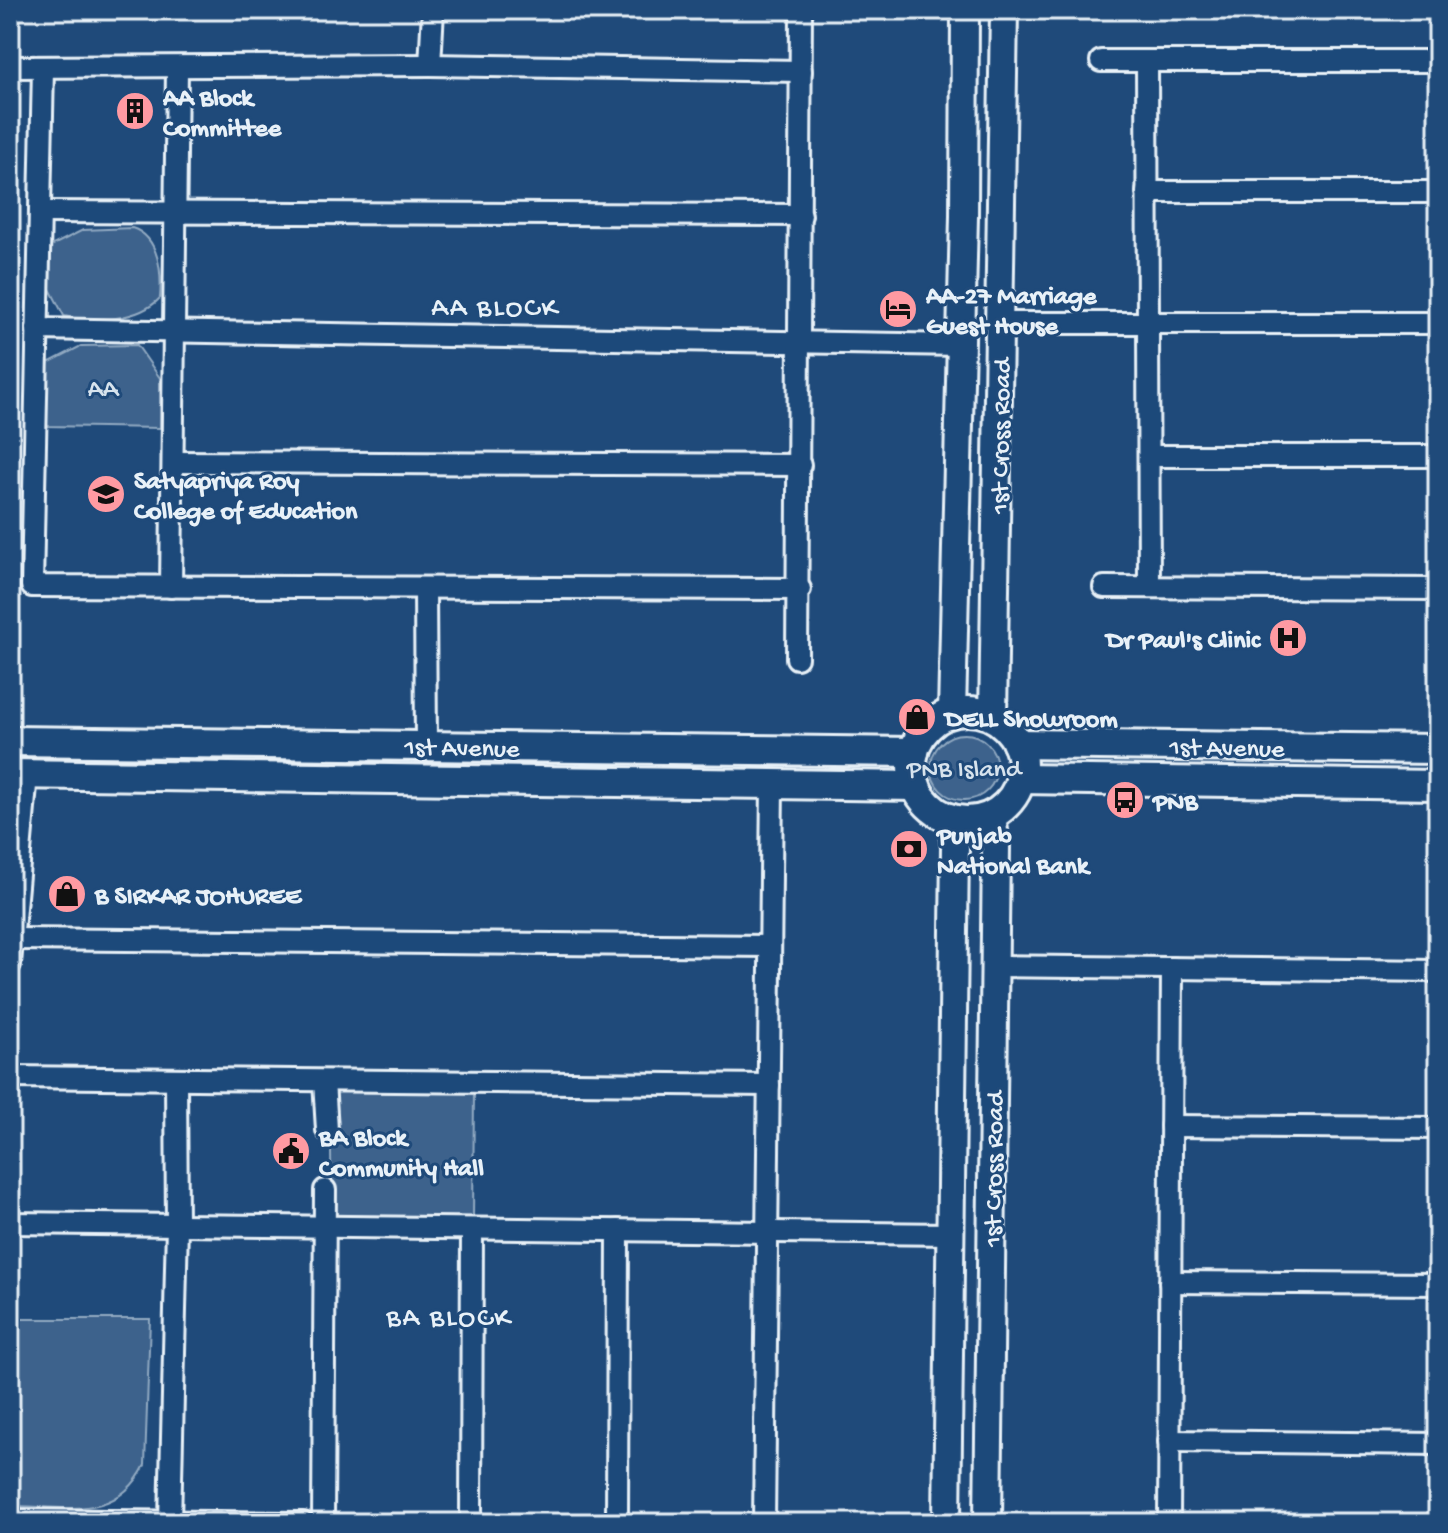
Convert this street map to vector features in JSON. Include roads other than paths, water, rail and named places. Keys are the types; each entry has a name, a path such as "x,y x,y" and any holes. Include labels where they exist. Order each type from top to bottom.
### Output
{"main road":[{"path":"980,712 993,718 1003,724 1017,744 1020,779 1004,806 992,815 979,819 951,818 930,806 916,786 912,769 914,752 928,727 952,713 980,712"},
{"name":"1st Avenue","path":"10,741 914,752"},
{"name":"1st Avenue","path":"1017,744 1438,749"},
{"path":"621,782 622,748"},
{"path":"1388,748 1388,784"},
{"path":"19,774 916,786"},
{"name":"1st Avenue","path":"1020,779 1438,785"}],"street":[{"path":"430,65 433,10"},
{"path":"797,658 800,589 801,10"},
{"path":"952,713 964,216 965,10"},
{"name":"1st Cross Road","path":"993,718 1004,10"},
{"path":"1101,61 1438,61"},
{"path":"1147,61 1149,587"},
{"path":"10,67 430,65 801,71"},
{"path":"43,68 32,586 800,589"},
{"path":"171,587 177,68"},
{"path":"1147,192 1438,192"},
{"path":"40,212 801,215"},
{"path":"964,216 1001,217"},
{"path":"1001,323 1438,323"},
{"path":"37,329 961,345"},
{"path":"1149,456 1438,456"},
{"path":"174,462 800,465"},
{"path":"1104,587 1438,589"},
{"path":"425,588 426,746"},
{"path":"10,964 19,774"},
{"path":"764,1523 772,784"},
{"name":"1st Cross Road","path":"988,1523 996,847 992,815"},
{"name":"1st Cross Road","path":"947,1523 955,862 951,818"},
{"path":"13,939 770,946"},
{"path":"994,966 1438,971"},
{"path":"1169,1523 1172,968"},
{"path":"10,1077 769,1085"},
{"path":"170,1522 177,1225 176,1079"},
{"path":"324,1081 327,1130"},
{"path":"1171,1126 1438,1128"},
{"path":"323,1523 325,1190"},
{"path":"10,1223 951,1234"},
{"path":"471,1523 472,1229"},
{"path":"617,1523 618,1230"},
{"path":"1170,1282 1438,1284"},
{"path":"1169,1441 1438,1444"},
{"path":"948,1457 989,1455"},
{"path":"10,1520 303,1523"}],"place":[{"name":"AA Block Committee","path":"135,111"},
{"name":"AA-27 Marriage Guest House","path":"898,309"},
{"name":"Satyapriya Roy College of Education","path":"106,494"},
{"name":"Dr Paul's Clinic","path":"1288,638"},
{"name":"DELL Showroom","path":"917,717"},
{"name":"PNB","path":"1125,800"},
{"name":"Punjab National Bank","path":"909,849"},
{"name":"B SIRKAR JOHUREE","path":"67,894"},
{"name":"BA Block Community Hall","path":"291,1151"}],"district":[{"name":"AA BLOCK","path":"495,305"},
{"name":"BA BLOCK","path":"449,1315"}],"park label":[{"name":"AA","path":"103,387"},
{"name":"PNB Island","path":"964,767"}]}
